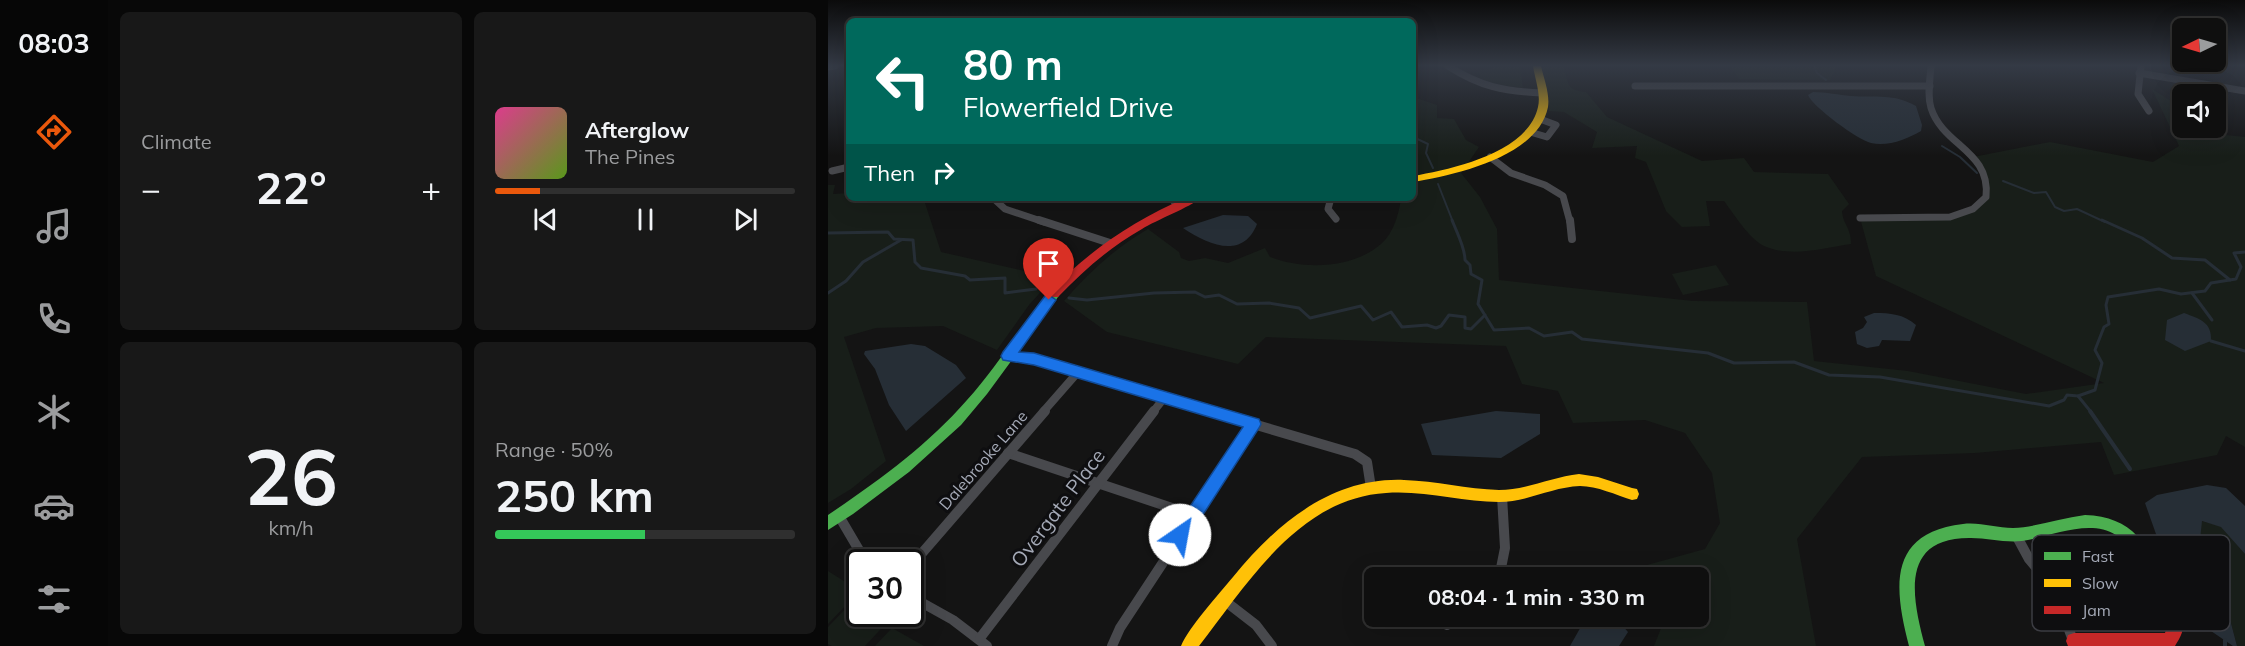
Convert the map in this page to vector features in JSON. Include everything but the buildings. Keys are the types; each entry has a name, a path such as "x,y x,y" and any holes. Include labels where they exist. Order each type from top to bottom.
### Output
{"street":[{"path":"1416,178 1448,173 1490,157 1530,132 1543,110 1542,96"},
{"path":"1860,219 1950,217 1973,209 1986,197 1988,181 1982,167 1944,129 1933,113 1929,96"},
{"path":"2139,96 2149,111"},
{"path":"1530,132 1547,136 1556,125 1539,119"},
{"path":"1490,157 1511,173 1545,185 1563,196 1568,208 1572,239"},
{"path":"832,171 846,168"},
{"path":"996,201 1005,209 1110,243"},
{"path":"1329,201 1328,209 1336,219"},
{"path":"856,549 833,519 882,488 923,454 963,414 1053,295 1083,265 1110,243 1174,202"},
{"path":"1008,356 1034,359 1363,458 1370,473 1371,488"},
{"name":"Dalebrooke Lane","path":"924,551 1078,372"},
{"name":"Overgate Place","path":"983,642 1164,398"},
{"path":"1112,646 1120,628 1254,424"},
{"path":"1008,453 1193,515"},
{"path":"1189,646 1270,545 1286,530 1332,500 1371,488 1425,487 1464,494 1502,496 1581,480 1632,494"},
{"path":"1502,496 1503,567"},
{"path":"1917,646 1905,597 1905,570 1915,553 1927,541 1941,534 1964,531 2016,535 2065,524 2108,525 2120,528 2128,535"},
{"path":"2016,535 2032,563"},
{"path":"1225,601 1256,625 1272,646"},
{"path":"924,605 983,642"},
{"path":"2074,644 2169,641 2176,631"}],"shaded area":[{"path":"1589,96 1607,117 1702,161 1744,158 1754,172 1828,174 1849,204 1842,211 1851,244 1796,252 1774,250 1758,243 1724,201 1706,201 1710,226 1682,227 1666,211 1646,162 1635,158 1637,146 1592,148 1597,132 1564,112 1549,111 1549,97"},
{"path":"1809,96 1900,99 1916,106 1922,125 1921,131 1891,143 1871,143 1847,130"},
{"path":"2155,96 2163,96 2172,102 2172,131"},
{"path":"1416,98 1437,105 1437,118 1454,119 1466,140 1479,147 1461,173 1480,197 1497,229 1499,280 1693,301 1807,302 1814,361 1908,371 2026,394 2104,383 1876,276 1860,218 1950,217 1973,209 1988,189 1973,157 2050,142 2153,162 2179,146 2175,138 2226,138 2226,135 2245,137 2245,447 2226,436 2217,455 2114,475 2101,442 1975,453 1862,457 1797,539 1816,646 1654,646 1662,627 1709,627 1709,567 1648,567 1647,565 1705,549 1720,523 1712,473 1685,433 1645,420 1573,423 1558,391 1522,384 1506,346 1266,337 1238,364 1107,332 1064,301 1124,244 1148,229 1179,252 1181,258 1189,261 1205,258 1228,263 1265,248 1270,257 1283,261 1327,265 1342,263 1369,252 1381,244 1393,229 1400,201 1416,201"},
{"path":"828,185 835,185 833,194 846,193 846,201 925,203 941,252 1038,274 1058,273 1029,305 997,350 943,326 876,328 844,337 886,461 851,489 828,503"},
{"path":"1223,215 1248,216 1257,224 1251,235 1234,246 1214,244 1183,228"},
{"path":"1716,265 1729,285 1683,295 1672,274"},
{"path":"1874,313 1896,315 1916,325 1910,341 1882,340 1879,346 1867,348 1857,344 1855,332 1863,328 1867,322 1864,317"},
{"path":"2184,313 2200,319 2207,325 2211,341 2185,351 2165,340 2167,320"},
{"path":"911,344 925,346 956,365 966,378 906,431 889,405 875,369 864,354 865,351"},
{"path":"1496,411 1540,414 1540,434 1501,458 1432,455 1421,424"},
{"path":"2207,485 2226,488 2245,506 2245,554 2221,527 2202,521 2201,535 2157,535 2145,503 2157,495"},
{"path":"2201,521 2221,526 2229,535 2200,535"},
{"path":"2230,536 2245,554 2245,646 2237,646 2230,619"},
{"path":"828,571 846,582 846,605 828,624"},
{"path":"846,608 846,627 883,627 865,646 832,646 828,644 828,627"},
{"path":"2230,619 2237,646 2233,646 2211,631 2230,631"},
{"path":"1581,627 1624,627 1628,632 1619,646 1570,646"},
{"path":"892,628 924,646 875,646"}],"waterway":[{"path":"1416,138 1428,144 1426,153 1433,168"},
{"path":"1942,146 1960,157 1977,173"},
{"path":"2003,181 2034,193 2046,192 2055,207 2064,211 2077,209 2105,222"},
{"path":"1438,184 1453,222"},
{"path":"1452,220 1465,260 1470,265 1471,274 1482,280 1478,304 1485,315"},
{"path":"2102,220 2142,238 2172,258 2205,260 2230,280"},
{"path":"828,233 888,232 894,239 913,240 915,262 921,268 965,276 970,280 1005,278 1005,293 1036,289"},
{"path":"828,293 846,281 863,262 901,240"},
{"path":"2230,280 2236,279 2241,267 2234,253 2245,252"},
{"path":"2078,396 2095,390 2102,363 2095,350 2104,327 2109,324 2106,305 2108,297 2159,289 2181,294 2205,291 2211,283 2230,280"},
{"path":"1069,298 1087,300 1154,293 1195,292 1205,297 1219,295 1237,304 1269,303 1299,308 1310,318 1361,306 1373,320 1391,312 1402,327 1427,325 1436,328 1441,326 1449,315 1465,317 1465,328 1471,329 1485,315"},
{"path":"2192,293 2212,320"},
{"path":"1485,315 1494,330 1529,328 1544,336 1572,332 1582,339 1708,353 1734,363 1794,362 1829,375 1880,377 2049,406 2064,400 2067,395 2078,396"},
{"path":"2211,341 2245,351"},
{"path":"2078,396 2091,412"},
{"path":"2090,411 2130,469"},
{"path":"2225,640 2225,646"}],"traffic: fast":[{"path":"828,523 904,468 940,438 983,391 1054,294"},
{"path":"1917,646 1906,589 1913,557 1923,544 1940,536 1963,531 2022,534 2085,522 2110,525 2127,535"}],"traffic: slow":[{"path":"1416,178 1468,166 1508,149 1536,124 1543,108 1543,96"},
{"path":"1189,646 1267,549 1289,528 1314,510 1341,496 1387,486 1508,496 1579,480 1598,483 1632,494"}],"traffic: jam":[{"path":"1054,294 1085,264 1119,238 1137,226 1188,201"},
{"path":"2074,641 2169,641 2174,631"}],"route":[{"path":"1049,300 1008,356 1034,359 1254,424 1180,535"}]}
